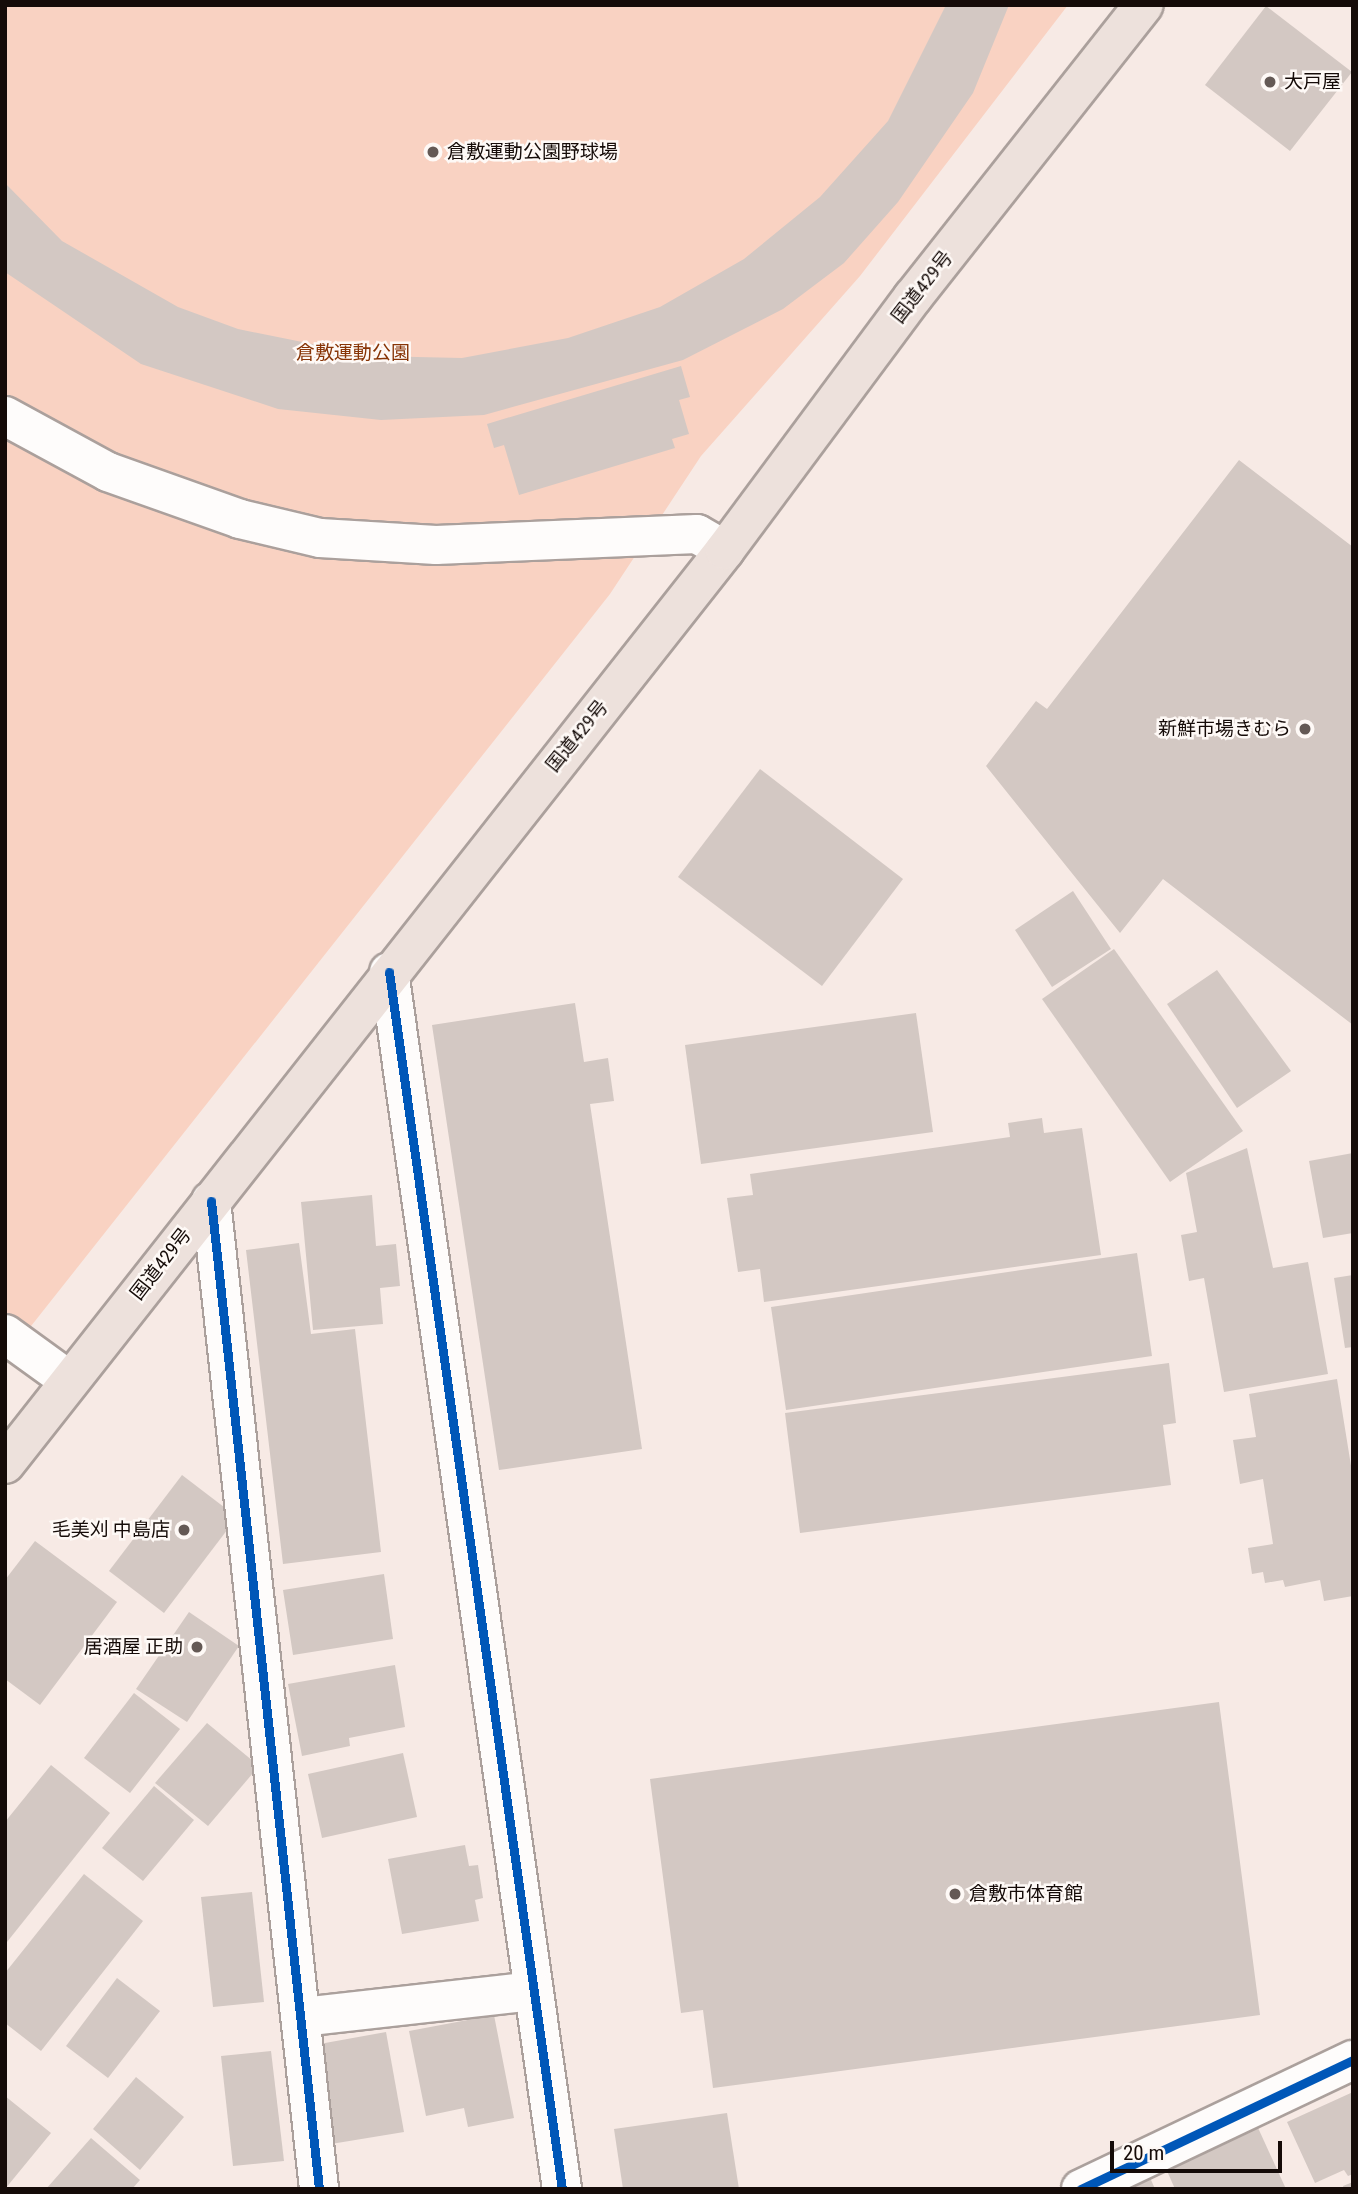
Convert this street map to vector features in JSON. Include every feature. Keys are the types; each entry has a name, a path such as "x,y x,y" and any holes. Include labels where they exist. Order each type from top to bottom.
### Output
{"highway":[{"name":"国道429号","path":"5,1464 725,550 913,297 1144,5"}],"street":[{"path":"5,416 107,472 240,519 320,538 436,545 696,534 725,550"},
{"path":"390,972 562,2189"},
{"path":"211,1201 302,2017 318,2189"},
{"path":"5,1334 70,1381"},
{"path":"302,2017 534,1991"},
{"path":"1081,2189 1353,2060"}],"green space":[{"name":"倉敷運動公園","path":"5,5 1068,5 860,276 701,456 610,594 5,1359"}],"building":[{"path":"946,5 1009,5 973,93 898,202 844,263 783,309 683,360 484,415 381,420 278,409 141,364 5,272 5,183 62,241 178,307 238,329 372,356 462,358 568,338 660,307 744,259 820,197 888,121"},
{"path":"1266,6 1352,72 1290,151 1205,85"},
{"path":"681,366 690,397 679,400 689,434 672,439 675,448 519,495 504,445 494,448 487,424"},
{"path":"1239,460 1353,547 1353,1025 1163,879 1120,933 986,766 1036,701 1047,709"},
{"path":"760,769 903,879 822,986 678,877"},
{"path":"1073,891 1111,949 1052,987 1015,930"},
{"path":"1114,949 1243,1131 1170,1182 1042,999"},
{"path":"1217,970 1291,1071 1237,1108 1167,1004"},
{"path":"575,1003 584,1062 608,1058 614,1101 590,1104 642,1449 499,1470 432,1025"},
{"path":"916,1013 933,1132 701,1164 685,1045"},
{"path":"1042,1118 1044,1133 1082,1128 1101,1255 764,1302 760,1269 738,1272 727,1198 753,1195 750,1174 1010,1137 1008,1123"},
{"path":"1247,1148 1273,1268 1308,1262 1328,1374 1224,1392 1204,1278 1189,1281 1181,1235 1197,1232 1186,1173"},
{"path":"1353,1153 1353,1233 1323,1238 1309,1161"},
{"path":"372,1195 376,1246 396,1244 400,1286 380,1288 383,1324 313,1330 301,1202"},
{"path":"299,1243 311,1334 355,1329 381,1552 283,1564 246,1250"},
{"path":"1137,1253 1152,1356 786,1410 771,1307"},
{"path":"1353,1275 1353,1347 1345,1348 1334,1278"},
{"path":"1169,1363 1176,1423 1163,1425 1171,1485 800,1533 785,1413"},
{"path":"1337,1379 1353,1478 1353,1596 1324,1601 1320,1580 1285,1587 1283,1580 1265,1583 1263,1572 1252,1574 1248,1548 1273,1544 1263,1479 1240,1484 1233,1440 1256,1437 1249,1394"},
{"path":"182,1475 237,1517 164,1613 109,1571"},
{"path":"35,1541 117,1602 40,1705 5,1679 5,1580"},
{"path":"384,1574 393,1639 293,1655 283,1590"},
{"path":"189,1612 239,1646 187,1722 136,1689"},
{"path":"395,1665 405,1727 349,1738 350,1746 302,1756 288,1684"},
{"path":"134,1693 180,1729 130,1793 84,1758"},
{"name":"倉敷市体育館","path":"1219,1702 1260,2015 713,2088 703,2010 681,2013 650,1779"},
{"path":"207,1723 259,1766 208,1826 155,1783"},
{"path":"403,1753 417,1817 322,1838 308,1774"},
{"path":"51,1765 110,1813 7,1942 5,1822"},
{"path":"154,1786 194,1820 143,1881 102,1848"},
{"path":"465,1845 469,1866 478,1865 483,1898 475,1900 479,1921 402,1934 388,1859"},
{"path":"84,1874 143,1921 41,2051 5,2023 5,1973"},
{"path":"252,1892 264,2002 213,2007 201,1897"},
{"path":"117,1978 160,2011 108,2078 66,2046"},
{"path":"494,2015 514,2118 468,2127 464,2108 426,2116 409,2031"},
{"path":"386,2032 404,2132 331,2144 314,2045"},
{"path":"271,2051 284,2161 233,2166 221,2056"},
{"path":"136,2077 184,2117 140,2170 93,2129"},
{"path":"1353,2092 1353,2174 1348,2176 1344,2170 1315,2183 1287,2122"},
{"path":"5,2096 51,2133 5,2189"},
{"path":"727,2113 739,2189 623,2189 614,2129"},
{"path":"1254,2119 1286,2189 1175,2189 1163,2162"},
{"path":"91,2138 140,2180 132,2189 46,2189"},
{"path":"1148,2173 1155,2189 1115,2189"},
{"path":"1353,2182 1353,2189 1344,2189 1343,2186"}],"cycle path":[{"path":"389,972 562,2189"},
{"path":"211,1201 319,2189"},
{"path":"1081,2189 1353,2060"}],"place":[{"name":"大戸屋","path":"1270,82"},
{"name":"倉敷運動公園野球場","path":"433,152"},
{"name":"新鮮市場きむら","path":"1305,729"},
{"name":"毛美刈 中島店","path":"184,1530"},
{"name":"居酒屋 正助","path":"197,1647"},
{"name":"倉敷市体育館","path":"955,1894"}]}
